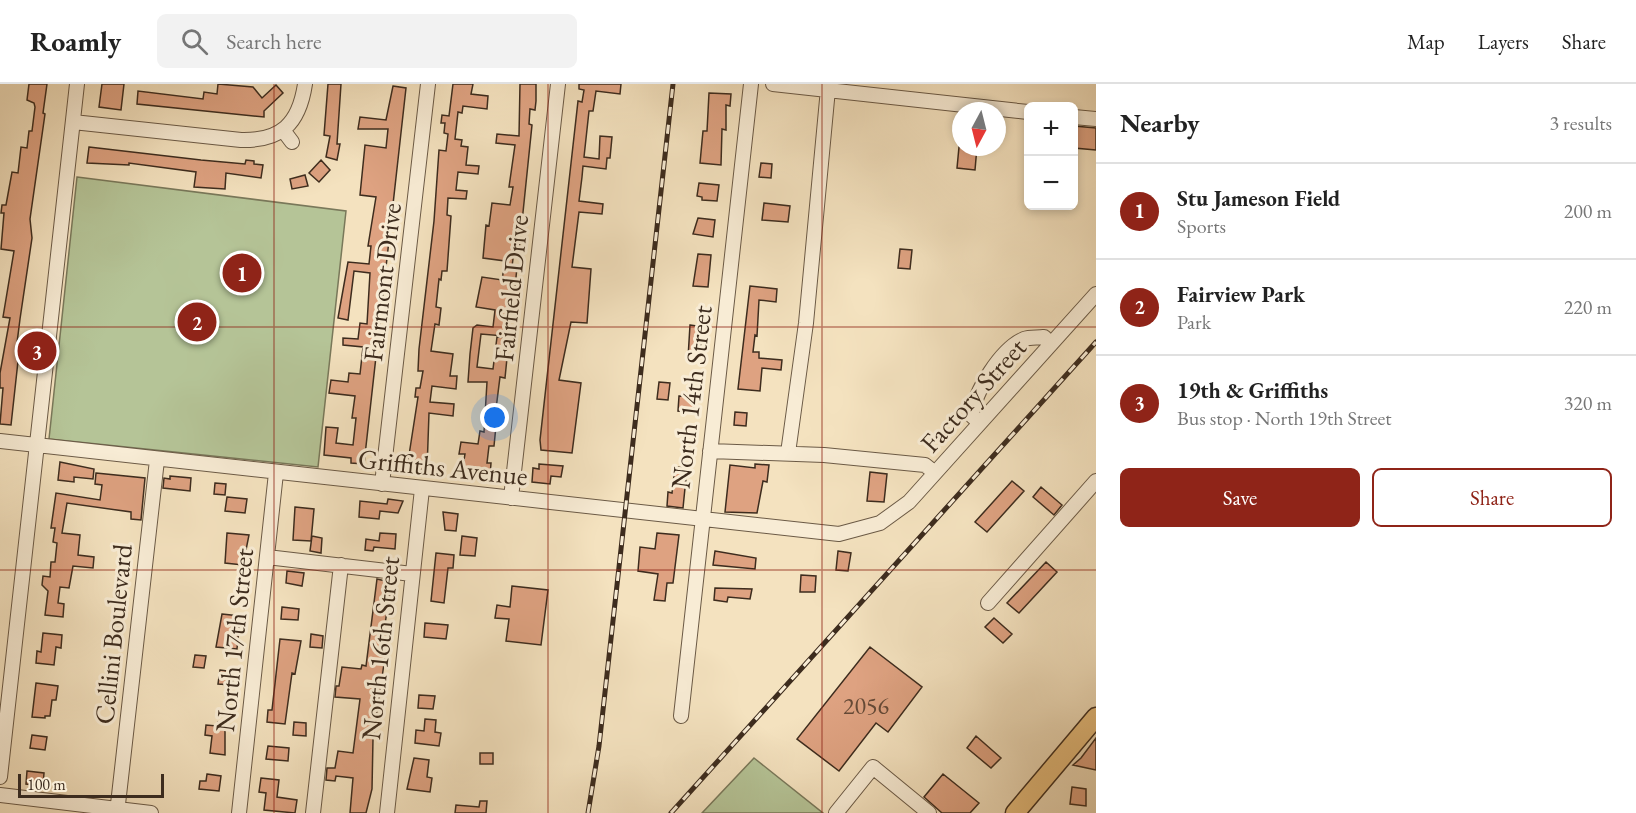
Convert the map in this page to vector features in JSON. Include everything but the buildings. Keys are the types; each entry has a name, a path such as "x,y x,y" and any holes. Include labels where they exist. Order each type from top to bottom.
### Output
{"main road":[{"path":"1015,813 1096,717"}],"street":[{"path":"0,777 77,84"},
{"path":"73,122 241,140 267,138 290,125 299,108 305,84"},
{"name":"Fairmont Drive","path":"382,484 428,84"},
{"name":"Fairfield Drive","path":"511,498 558,84"},
{"name":"North 14th Street","path":"681,716 751,84"},
{"path":"773,84 1024,111"},
{"path":"789,453 806,323 828,90"},
{"path":"1078,117 1096,119"},
{"path":"283,130 292,142"},
{"name":"Factory Street","path":"880,523 900,510 935,473 1096,294"},
{"path":"980,423 972,416 974,400 1002,356 1024,339 1044,337 1052,344"},
{"name":"Griffiths Avenue","path":"0,441 826,535 852,532 880,523"},
{"path":"710,451 789,453 925,465 935,473"},
{"name":"Cellini Boulevard","path":"117,811 157,460"},
{"name":"North 17th Street","path":"239,813 276,473"},
{"path":"988,603 1096,481"},
{"name":"North 16th Street","path":"387,813 422,489"},
{"path":"267,557 412,574"},
{"path":"314,813 341,565"},
{"path":"836,813 873,767 929,813"},
{"path":"0,795 117,811 152,813"}],"green space":[{"path":"77,177 346,211 318,467 49,439"},
{"path":"754,758 823,813 702,813"}],"railway":[{"path":"588,813 599,746 673,84"},
{"path":"671,813 1096,342"}],"place":[{"name":"Stu Jameson Field","path":"242,273"},
{"name":"Fairview Park","path":"197,322"},
{"name":"19th & Griffiths","path":"37,351"}]}
